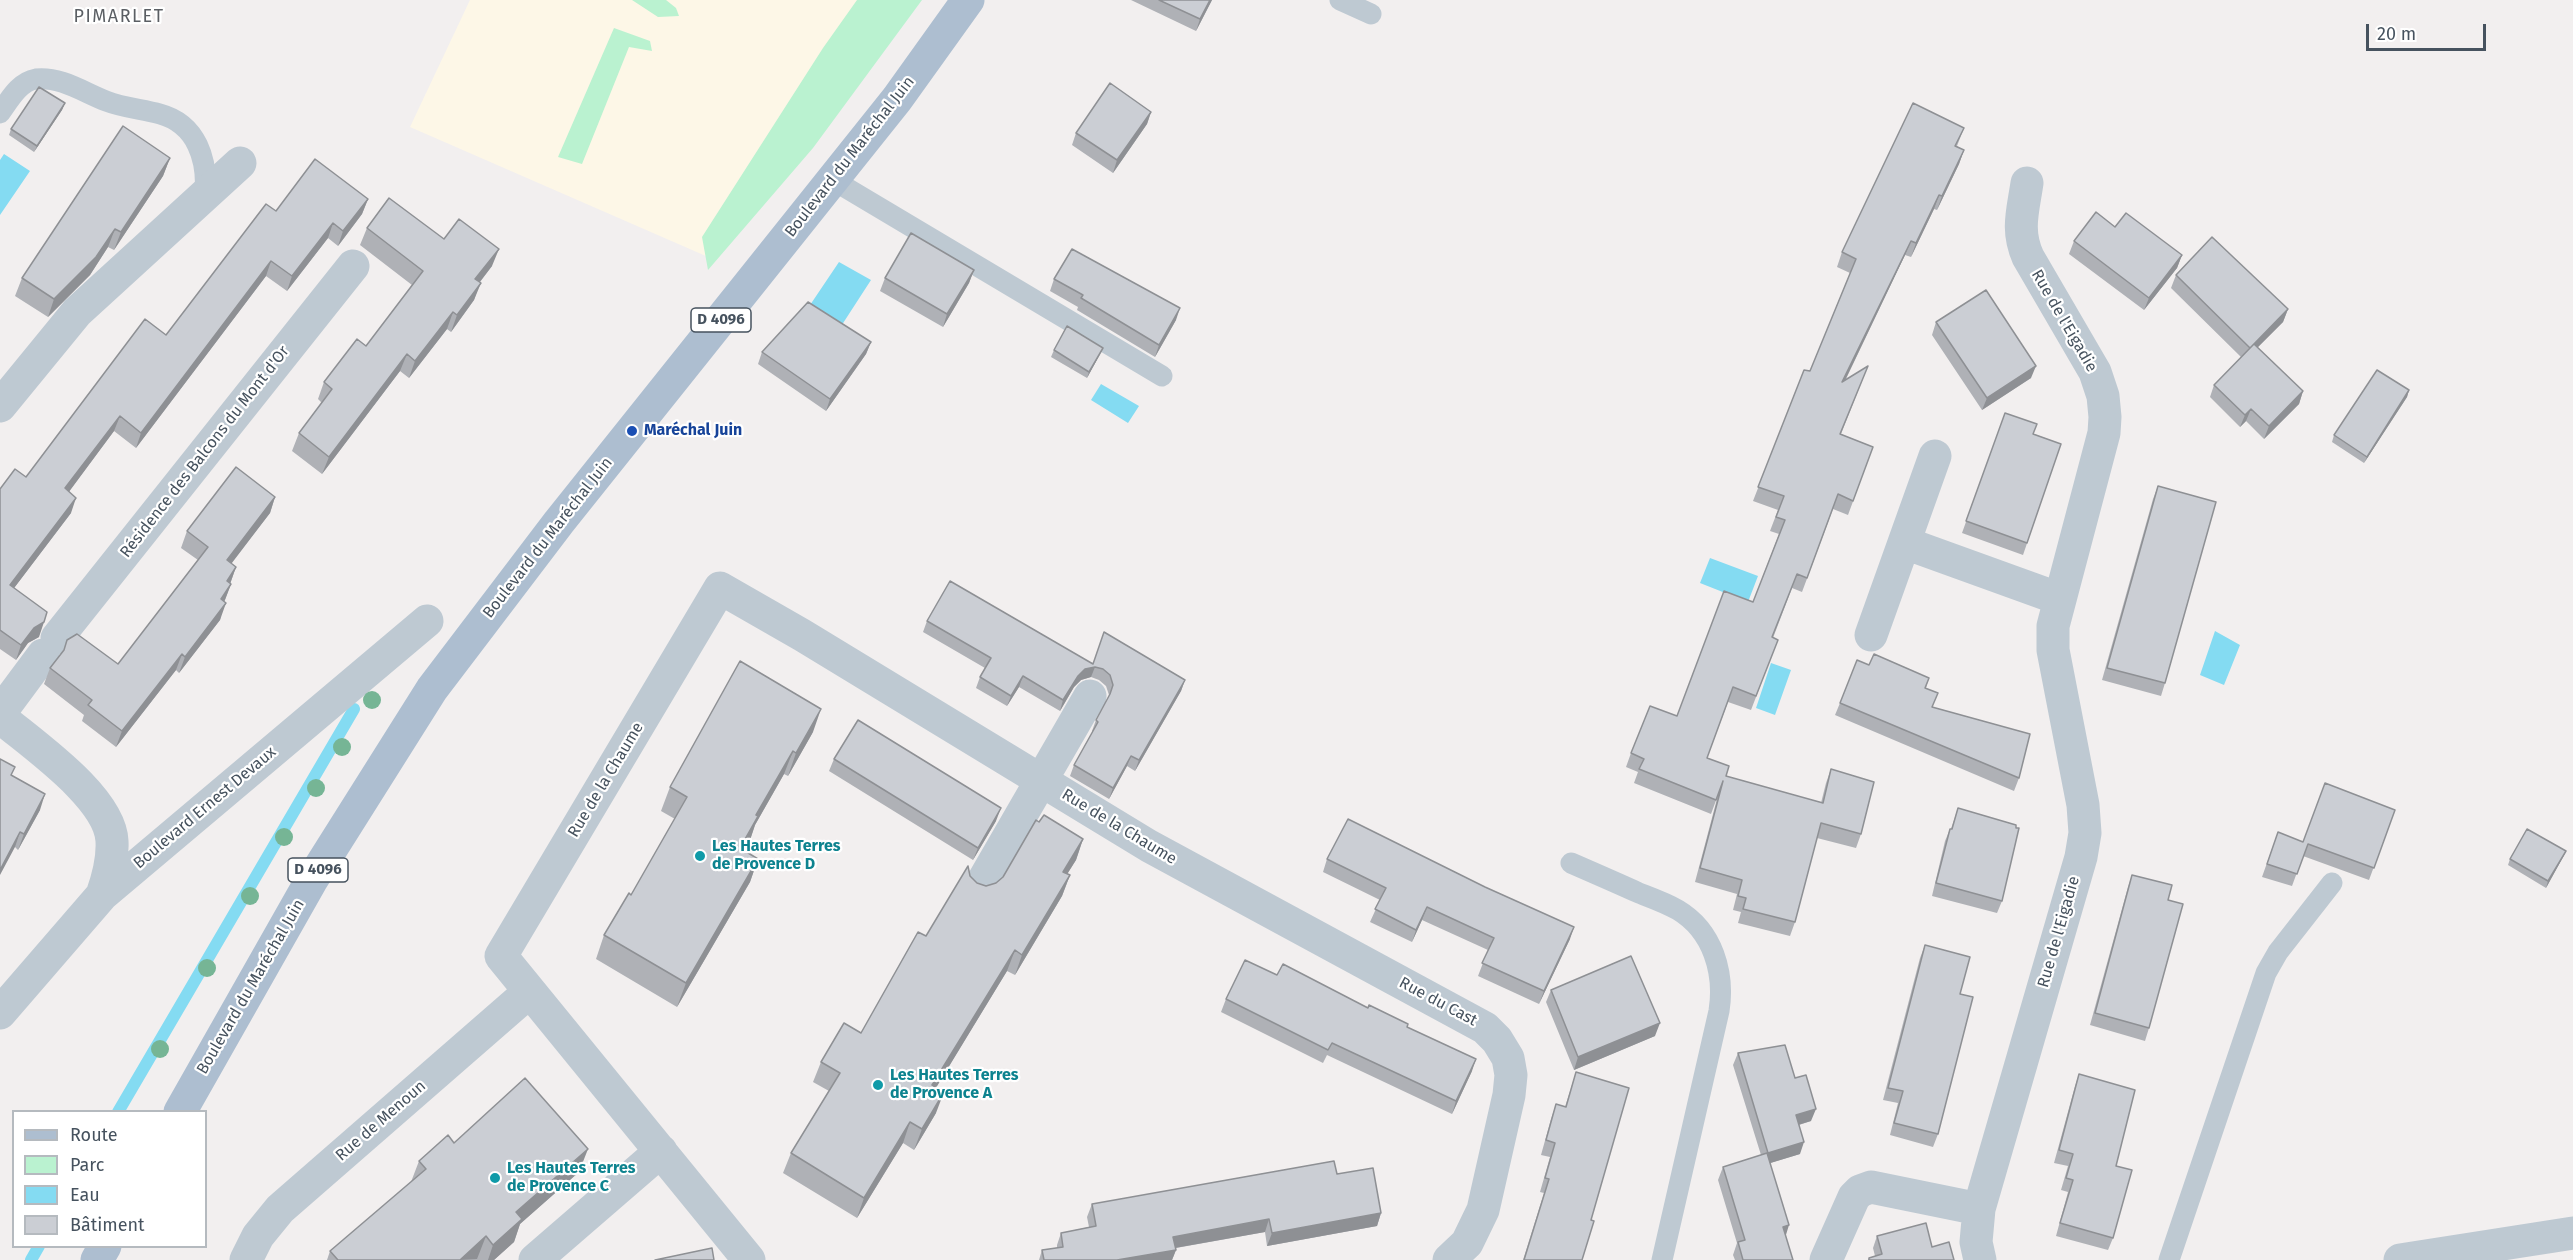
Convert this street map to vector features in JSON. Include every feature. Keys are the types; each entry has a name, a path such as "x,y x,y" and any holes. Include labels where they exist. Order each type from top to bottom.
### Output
{"main road":[{"name":"Boulevard du Maréchal Juin","path":"181,1110 311,881 432,688 559,522 897,99 968,0"}],"street":[{"path":"0,406 77,312 240,163"},
{"name":"Rue de l'Eigadie","path":"1980,1260 1976,1242 1979,1209 2081,857 2085,833 2083,806 2052,650 2053,626 2104,433 2105,417 2103,396 2095,372 2020,241 2027,183"},
{"name":"Résidence des Balcons du Mont d'Or","path":"0,715 50,646 353,266"},
{"path":"1871,635 1935,456"},
{"path":"1905,543 2060,599"},
{"name":"Rue de la Chaume","path":"749,1260 501,956 720,588 1197,873"},
{"name":"Boulevard Ernest Devaux","path":"0,1013 102,895 427,621"},
{"path":"979,888 1090,696"},
{"path":"0,715 82,787 96,803 112,839 108,878 102,895"},
{"name":"Rue du Cast","path":"1197,873 1485,1028 1497,1040 1508,1058 1511,1075 1509,1095 1483,1210 1467,1243 1449,1260"},
{"name":"Rue de Menoun","path":"246,1260 258,1236 280,1209 529,992"},
{"path":"535,1260 661,1151"},
{"path":"1826,1260 1854,1197 1871,1186 1979,1209"},
{"path":"2400,1260 2573,1233"}],"lane":[{"path":"1340,0 1371,14"},
{"path":"0,112 23,84 36,79 54,79 118,105 174,119 195,138 204,159 207,177 205,195"},
{"path":"833,180 1162,376"},
{"path":"1571,863 1678,910 1697,926 1707,939 1720,976 1719,1011 1662,1260"},
{"path":"2169,1260 2266,973 2277,952 2332,883"}],"shaded area":[{"path":"470,0 919,0 715,260 410,127"}],"green space":[{"path":"632,0 666,0 676,8 679,16 658,17"},
{"path":"857,0 922,0 813,148 708,270 702,237 823,48"},
{"path":"614,28 650,41 652,51 629,47 582,164 558,157"}],"water":[{"path":"4,154 30,171 0,215 0,160"},
{"path":"839,262 871,280 836,334 804,314"},
{"path":"1101,384 1139,406 1128,423 1091,400"},
{"path":"1710,558 1758,576 1748,602 1700,583"},
{"path":"2215,631 2240,645 2224,685 2200,675"},
{"path":"1771,663 1791,670 1775,715 1756,708"}],"building":[{"path":"1159,0 1210,0 1200,19"},
{"path":"1110,83 1151,112 1117,160 1076,133"},
{"path":"39,87 65,103 37,146 11,129"},
{"path":"1913,103 1964,128 1955,146 1964,150 1916,243 1911,241 1842,382 1868,366 1840,434 1873,447 1853,501 1838,494 1807,578 1797,574 1772,637 1778,640 1756,696 1733,687 1707,758 1729,766 1726,776 1823,803 1831,769 1874,782 1861,834 1821,823 1795,922 1743,909 1746,898 1738,896 1742,880 1700,868 1723,781 1716,800 1639,769 1644,759 1631,753 1650,706 1677,716 1724,591 1753,602 1785,520 1776,517 1784,496 1758,487 1804,370 1810,371 1856,259 1842,252"},
{"path":"123,126 170,158 121,232 115,229 96,257 54,299 22,278"},
{"path":"315,159 368,199 343,231 333,223 292,276 271,261 141,433 120,416 65,488 76,498 10,585 47,612 44,622 34,628 21,645 0,630 0,489 15,469 26,477 145,319 166,335 266,204 276,211"},
{"path":"389,198 444,239 459,219 499,249 475,279 481,283 457,315 453,312 415,361 407,354 329,457 299,433 332,389 324,382 357,339 366,346 423,271 367,228"},
{"path":"2096,212 2115,227 2126,213 2182,255 2149,298 2074,241"},
{"path":"911,233 974,270 947,314 885,278"},
{"path":"2212,237 2288,309 2250,348 2176,275"},
{"path":"1072,249 1180,308 1159,345 1081,298 1083,295 1054,279"},
{"path":"1986,290 2036,366 1987,398 1936,322"},
{"path":"808,302 871,342 830,399 762,352"},
{"path":"1067,326 1103,348 1089,372 1054,350"},
{"path":"2254,344 2303,391 2269,426 2251,409 2245,415 2214,385"},
{"path":"2377,370 2409,390 2367,457 2334,435"},
{"path":"2005,413 2037,424 2033,434 2061,444 2027,543 1966,521"},
{"path":"236,467 275,497 227,560 236,567 227,581 231,584 221,599 226,603 185,657 182,654 122,731 88,705 92,700 50,668 64,650 67,640 77,634 118,664 208,547 187,531"},
{"path":"2158,486 2216,502 2165,683 2107,668"},
{"path":"950,581 1093,664 1104,632 1185,680 1139,760 1131,756 1113,788 1074,765 1098,722 1096,720 1110,694 1113,685 1110,675 1103,669 1095,667 1085,669 1063,700 1023,676 1011,696 980,677 991,658 927,621"},
{"path":"1874,654 1929,678 1925,688 1938,693 1932,707 2030,734 2019,778 1840,703 1857,660 1869,665"},
{"name":"Les Hautes Terres de Provence D","path":"740,661 821,709 796,753 793,751 756,815 758,816 740,848 758,859 686,983 604,935 629,893 631,895 687,797 670,787"},
{"path":"858,720 1001,808 978,848 834,759"},
{"path":"0,759 15,767 11,775 45,794 24,834 20,832 0,870"},
{"path":"2325,783 2395,810 2374,868 2308,844 2297,874 2267,864 2278,832 2303,842"},
{"path":"1958,808 2016,825 2016,828 2019,828 2002,901 1936,883"},
{"path":"1044,815 1083,839 1063,872 1070,875 1022,955 1015,950 932,1085 944,1092 922,1129 910,1122 864,1198 791,1153 840,1073 821,1062 844,1023 861,1033 918,932 926,936 968,866 970,876 977,883 986,886 996,883 1003,877 1036,820 1039,822"},
{"path":"1348,819 1485,887 1574,927 1544,991 1482,963 1494,938 1427,907 1416,930 1375,909 1386,888 1327,859"},
{"path":"2527,829 2566,851 2548,881 2510,859"},
{"path":"2132,875 2172,885 2168,900 2183,904 2149,1028 2095,1013"},
{"path":"1925,945 1970,957 1960,994 1973,997 1938,1134 1894,1123 1903,1091 1888,1088"},
{"path":"1631,956 1660,1023 1578,1057 1551,990"},
{"path":"1245,960 1277,975 1283,964 1368,1008 1369,1005 1408,1024 1407,1027 1476,1059 1456,1101 1332,1043 1328,1050 1226,999"},
{"path":"1785,1045 1795,1078 1806,1075 1816,1109 1796,1115 1804,1142 1768,1153 1738,1053"},
{"path":"1576,1072 1629,1088 1591,1220 1594,1221 1582,1260 1524,1260 1549,1179 1545,1178 1555,1143 1546,1140 1556,1104 1566,1107"},
{"path":"2079,1074 2135,1090 2116,1166 2132,1170 2113,1238 2060,1223 2073,1180 2066,1178 2073,1154 2059,1150"},
{"name":"Les Hautes Terres de Provence C","path":"525,1078 588,1149 516,1212 522,1219 493,1245 486,1236 460,1260 338,1260 330,1251 426,1169 419,1161 448,1135 454,1143"},
{"path":"1767,1153 1789,1225 1783,1227 1793,1260 1743,1260 1738,1242 1745,1240 1723,1167"},
{"path":"1334,1161 1337,1174 1373,1168 1381,1213 1272,1233 1269,1219 1173,1237 1176,1250 1117,1260 1044,1260 1042,1250 1063,1247 1061,1233 1096,1226 1092,1204"},
{"path":"1926,1223 1932,1247 1949,1242 1954,1260 1869,1260 1869,1258 1882,1254 1877,1236"},
{"path":"712,1248 714,1260 655,1260"}],"waterway":[{"path":"119,1110 354,709"},
{"path":"31,1260 38,1248"}],"place":[{"name":"Maréchal Juin","path":"632,431"},
{"name":"Les Hautes Terres de Provence D","path":"700,856"},
{"name":"Les Hautes Terres de Provence A","path":"878,1085"},
{"name":"Les Hautes Terres de Provence C","path":"495,1178"}],"district":[{"name":"PIMARLET","path":"119,17"}]}
